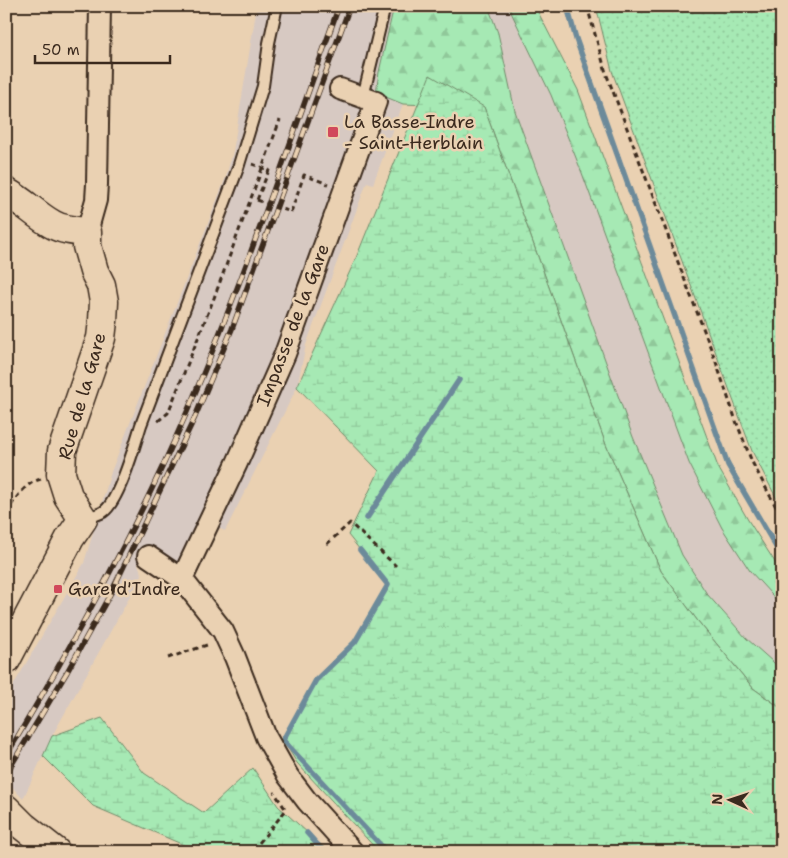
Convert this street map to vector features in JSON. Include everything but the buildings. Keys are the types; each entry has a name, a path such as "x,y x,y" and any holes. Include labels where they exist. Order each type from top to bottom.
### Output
{"street":[{"path":"6,192 22,200 53,224 73,231 87,232 96,200 97,184 100,6"},
{"path":"340,89 363,97"},
{"name":"Impasse de la Gare","path":"182,579 237,463 285,354 376,102 363,97"},
{"name":"Rue de la Gare","path":"83,519 68,496 61,474 62,451 101,338 103,321 104,302 87,246 87,232"},
{"path":"6,660 70,538 83,519"},
{"path":"148,556 182,579 223,631 235,656 266,737 288,776 307,801 353,852"},
{"path":"6,809 56,852"}],"lane":[{"path":"83,519 104,511 116,494 129,464 141,425 241,159 264,86 269,43 277,6"},
{"path":"363,97 385,6"}],"path":[{"path":"587,6 606,72 716,362 736,421 752,462 782,518"},
{"path":"141,425 150,428 168,413 214,298 280,120"},
{"path":"241,159 269,170 258,200 291,212 304,175 344,190"},
{"path":"6,513 18,494 34,480"},
{"path":"328,544 350,523 396,566"},
{"path":"168,658 207,645"}],"shaded area":[{"path":"257,6 423,6 405,44 403,104 373,184 367,182 306,345 297,387 225,531 199,520 178,562 148,546 138,564 142,575 52,736 23,799 6,780 6,698 84,563 111,472 226,177 233,151"},
{"path":"484,6 532,6 578,90 718,467 748,520 782,573 782,709 753,688 697,620 606,445"}],"green space":[{"path":"394,6 488,6 498,33 515,111 633,437 682,555 707,594 746,638 782,670 782,709 753,688 697,620 661,571 606,445 484,107 403,104 376,93"},
{"path":"508,6 539,6 537,10 578,90 718,467 748,520 782,573 782,606 750,571 722,528 689,463 582,173 551,95"},
{"path":"596,6 782,6 782,509 752,451 612,71"},
{"path":"430,75 484,107 606,445 661,571 697,620 753,688 782,709 782,852 379,852 297,763 283,740 316,680 355,642 388,585 348,535 379,471 297,387 356,258"},
{"path":"102,718 144,773 204,813 253,768 278,806 329,852 200,852 93,806 43,756 52,736"}],"waterway":[{"path":"567,6 576,39 728,465 782,557"},
{"path":"367,518 459,380"},
{"path":"360,550 388,585 355,642 316,680 283,740 387,852"},
{"path":"307,833 324,852"}],"railway":[{"path":"6,756 55,672 125,544 187,412 228,312 339,6"},
{"path":"6,774 67,672 113,589 195,417 232,329 350,6"}],"place":[{"name":"La Basse-Indre - Saint-Herblain","path":"333,132"},
{"name":"Gare d'Indre","path":"58,589"}]}
